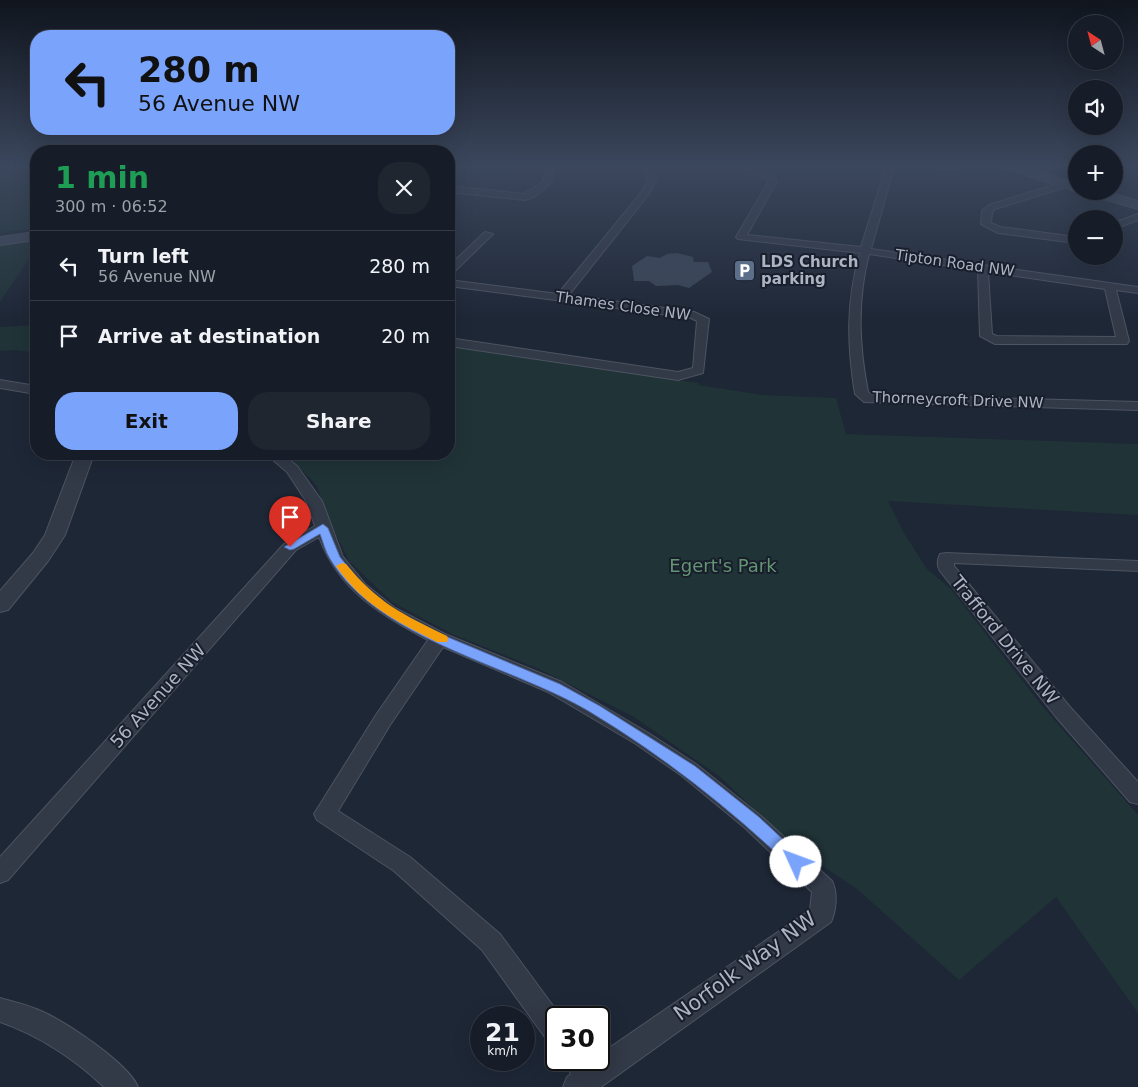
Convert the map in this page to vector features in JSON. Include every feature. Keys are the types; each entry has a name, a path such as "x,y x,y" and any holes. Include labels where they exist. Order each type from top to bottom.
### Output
{"main road":[{"path":"5,235 30,232"},
{"path":"0,241 30,237"}],"street":[{"path":"561,298 626,218"},
{"name":"Tipton Road NW","path":"752,218 741,237 867,251 1138,290"},
{"name":"Thorneycroft Drive NW","path":"876,218 857,287 854,314 856,365 862,394 869,398 1138,406"},
{"path":"987,218 986,224 998,230 1068,239"},
{"path":"1123,223 1136,218"},
{"path":"455,265 488,234"},
{"path":"983,268 986,336 995,340 1123,341 1110,286"},
{"name":"Thames Close NW","path":"455,284 694,315 703,319 699,370 678,376 455,343"},
{"path":"0,384 30,389"},
{"path":"0,605 41,557 55,535 83,460"},
{"name":"Norfolk Way NW","path":"281,460 292,469 314,502 335,558 359,588 389,612 439,638 555,687 643,739 689,770 753,822 824,888 822,915 581,1075"},
{"name":"56 Avenue NW","path":"0,873 290,547 323,528"},
{"name":"Trafford Drive NW","path":"1138,566 946,558 946,567 1050,697 1138,796"},
{"path":"439,638 383,720 325,814 402,864 491,942 545,1016"},
{"path":"0,1010 34,1021 98,1062 124,1087"}],"green space":[{"path":"0,218 30,218 30,229 0,233"},
{"path":"30,239 30,257 0,302 0,242"},
{"path":"30,325 30,352 15,350 0,351 0,327"},
{"name":"Egert's Park","path":"455,348 698,383 699,385 762,395 836,398 846,434 1138,444 1138,515 888,501 904,533 927,569 951,589 1042,706 1138,815 1138,1013 1056,897 959,980 857,889 794,847 719,776 634,717 539,669 452,634 392,602 349,561 330,522 317,486 292,460 455,460"}],"building":[{"path":"677,253 693,257 694,262 708,262 712,272 689,288 678,285 656,286 649,281 634,281 632,266 647,256 660,258 667,254"}],"slow traffic":[{"path":"342,566 359,588 389,612 442,639"}],"place":[{"name":"LDS Church parking","path":"745,271"}],"route":[{"path":"290,547 323,528 335,558 359,588 389,612 439,638 496,660 555,687 595,709 689,770 753,822 796,862"}]}
